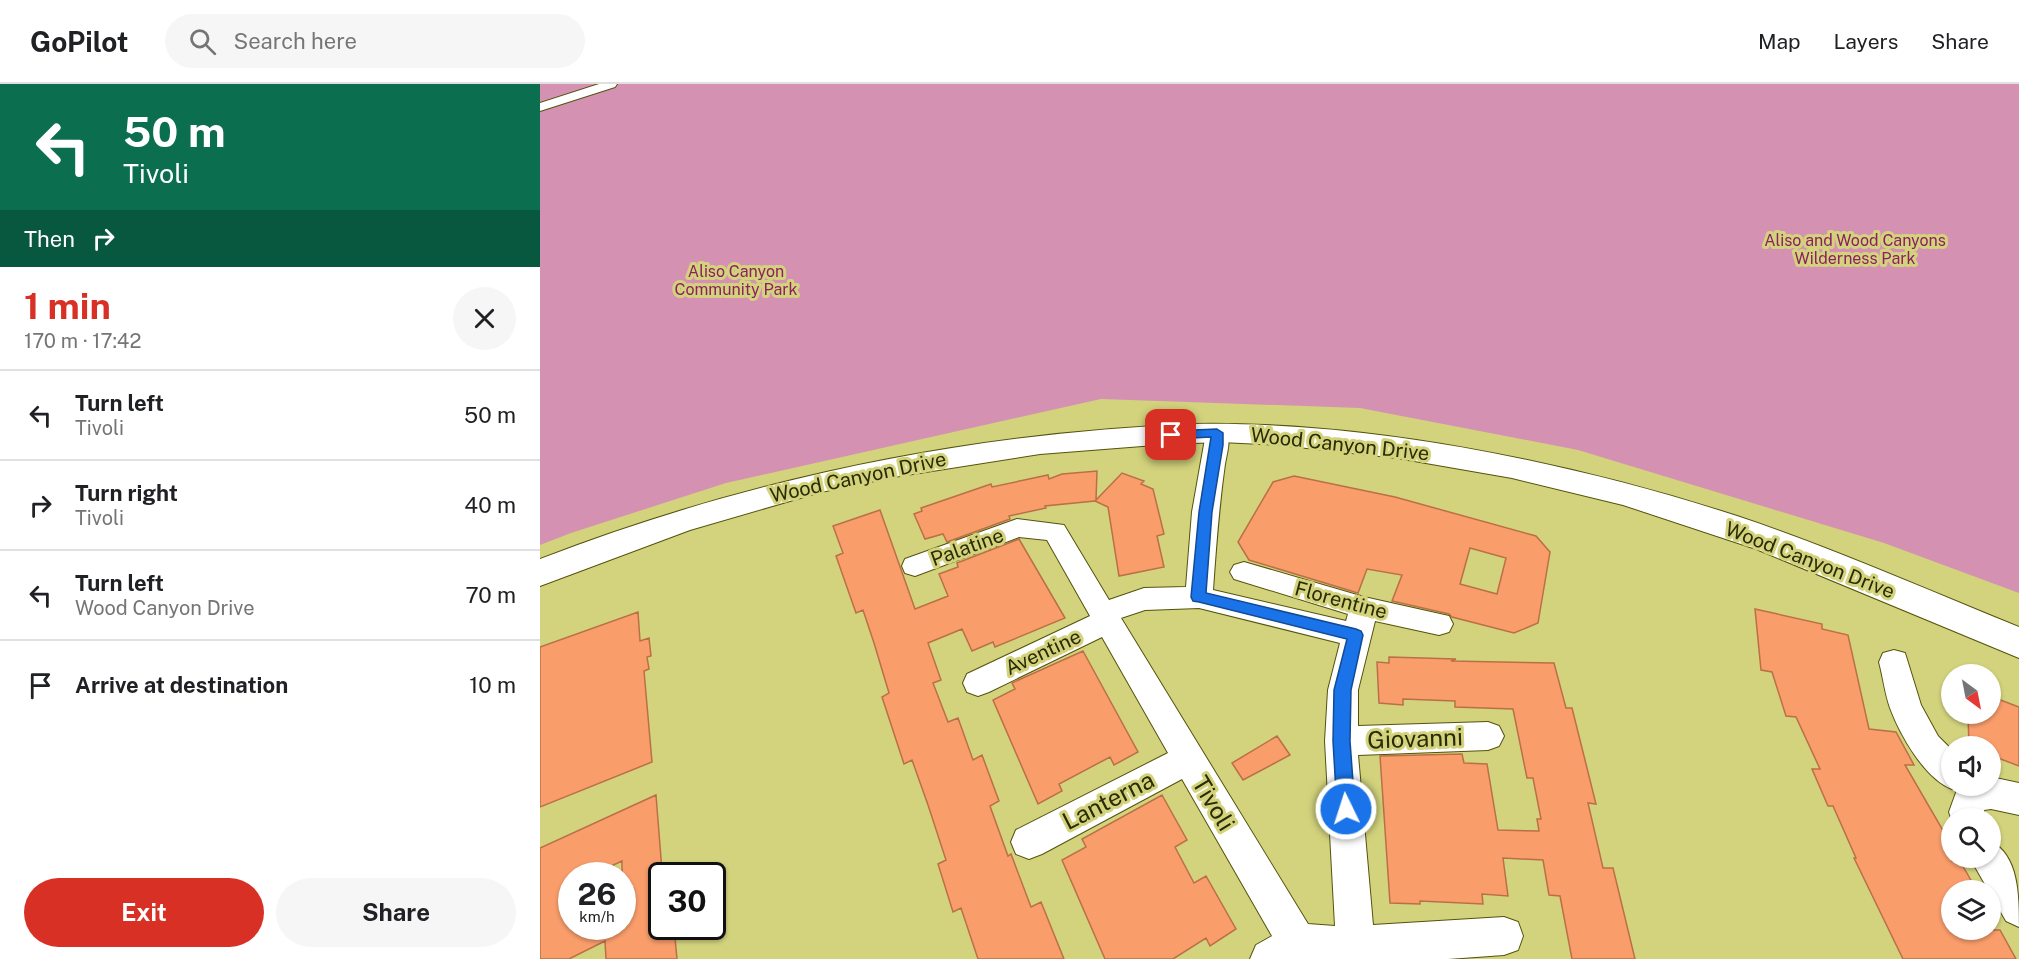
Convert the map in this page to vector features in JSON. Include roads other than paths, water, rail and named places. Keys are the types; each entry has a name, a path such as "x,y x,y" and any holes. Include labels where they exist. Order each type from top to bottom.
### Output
{"main road":[{"name":"Wood Canyon Drive","path":"540,573 674,523 799,488 886,468 978,452 1070,441 1217,433 1385,445 1489,462 1572,481 1685,512 1786,548 2019,643"}],"street":[{"path":"540,106 611,84"},
{"path":"1199,597 1205,512 1217,445 1217,433"},
{"name":"Palatine","path":"915,566 1017,528 1055,532"},
{"name":"Tivoli","path":"1055,532 1188,759 1283,951 1356,952 1504,936"},
{"name":"Florentine","path":"1244,572 1360,622 1439,624"},
{"path":"1105,617 1144,599 1199,597 1360,622 1342,690 1341,741 1356,952"},
{"name":"Aventine","path":"978,682 1105,617"},
{"path":"1894,662 1906,708 1927,746 1941,765"},
{"name":"Giovanni","path":"1341,741 1488,736"},
{"name":"Lanterna","path":"1029,842 1188,759"},
{"path":"2001,795 2019,799"},
{"path":"1994,868 2019,908"}],"park label":[{"name":"Aliso and Wood Canyons Wilderness Park","path":"1855,249"},
{"name":"Aliso Canyon Community Park","path":"736,280"}]}
